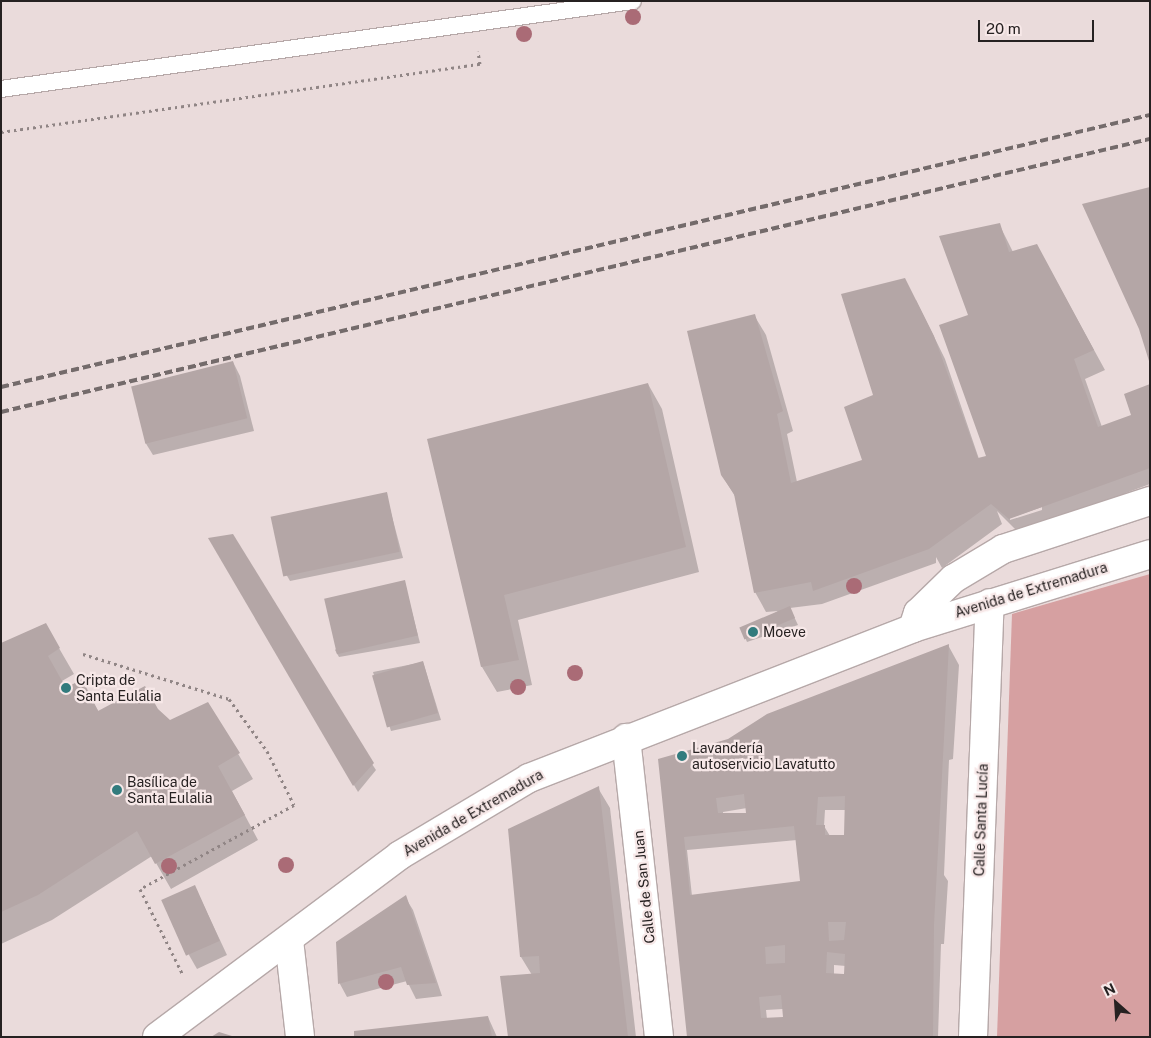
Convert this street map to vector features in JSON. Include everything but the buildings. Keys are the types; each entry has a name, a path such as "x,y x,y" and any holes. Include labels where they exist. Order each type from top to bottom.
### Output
{"main road":[{"name":"Avenida de Extremadura","path":"913,628 918,613 952,579 1003,549 1150,501"},
{"name":"Avenida de Extremadura","path":"157,1037 408,850 529,778 626,738 913,628 1150,554"},
{"name":"Calle Santa Lucía","path":"972,1037 990,603"},
{"name":"Calle de San Juan","path":"626,738 659,1037"},
{"path":"289,940 300,1037"}],"lane":[{"path":"1,89 633,1"}],"path":[{"path":"1,132 480,64 474,24"},
{"path":"83,654 229,699 267,751 294,805 140,888 199,1007"}],"shaded area":[{"path":"1150,574 1150,1037 997,1037 1012,614"}],"railway":[{"path":"1,387 1150,115"},
{"path":"1,412 1150,139"}],"place":[{"name":"Moeve","path":"753,632"},
{"name":"Cripta de Santa Eulalia","path":"66,688"},
{"name":"Lavandería autoservicio Lavatutto","path":"682,756"},
{"name":"Basílica de Santa Eulalia","path":"117,790"}]}
